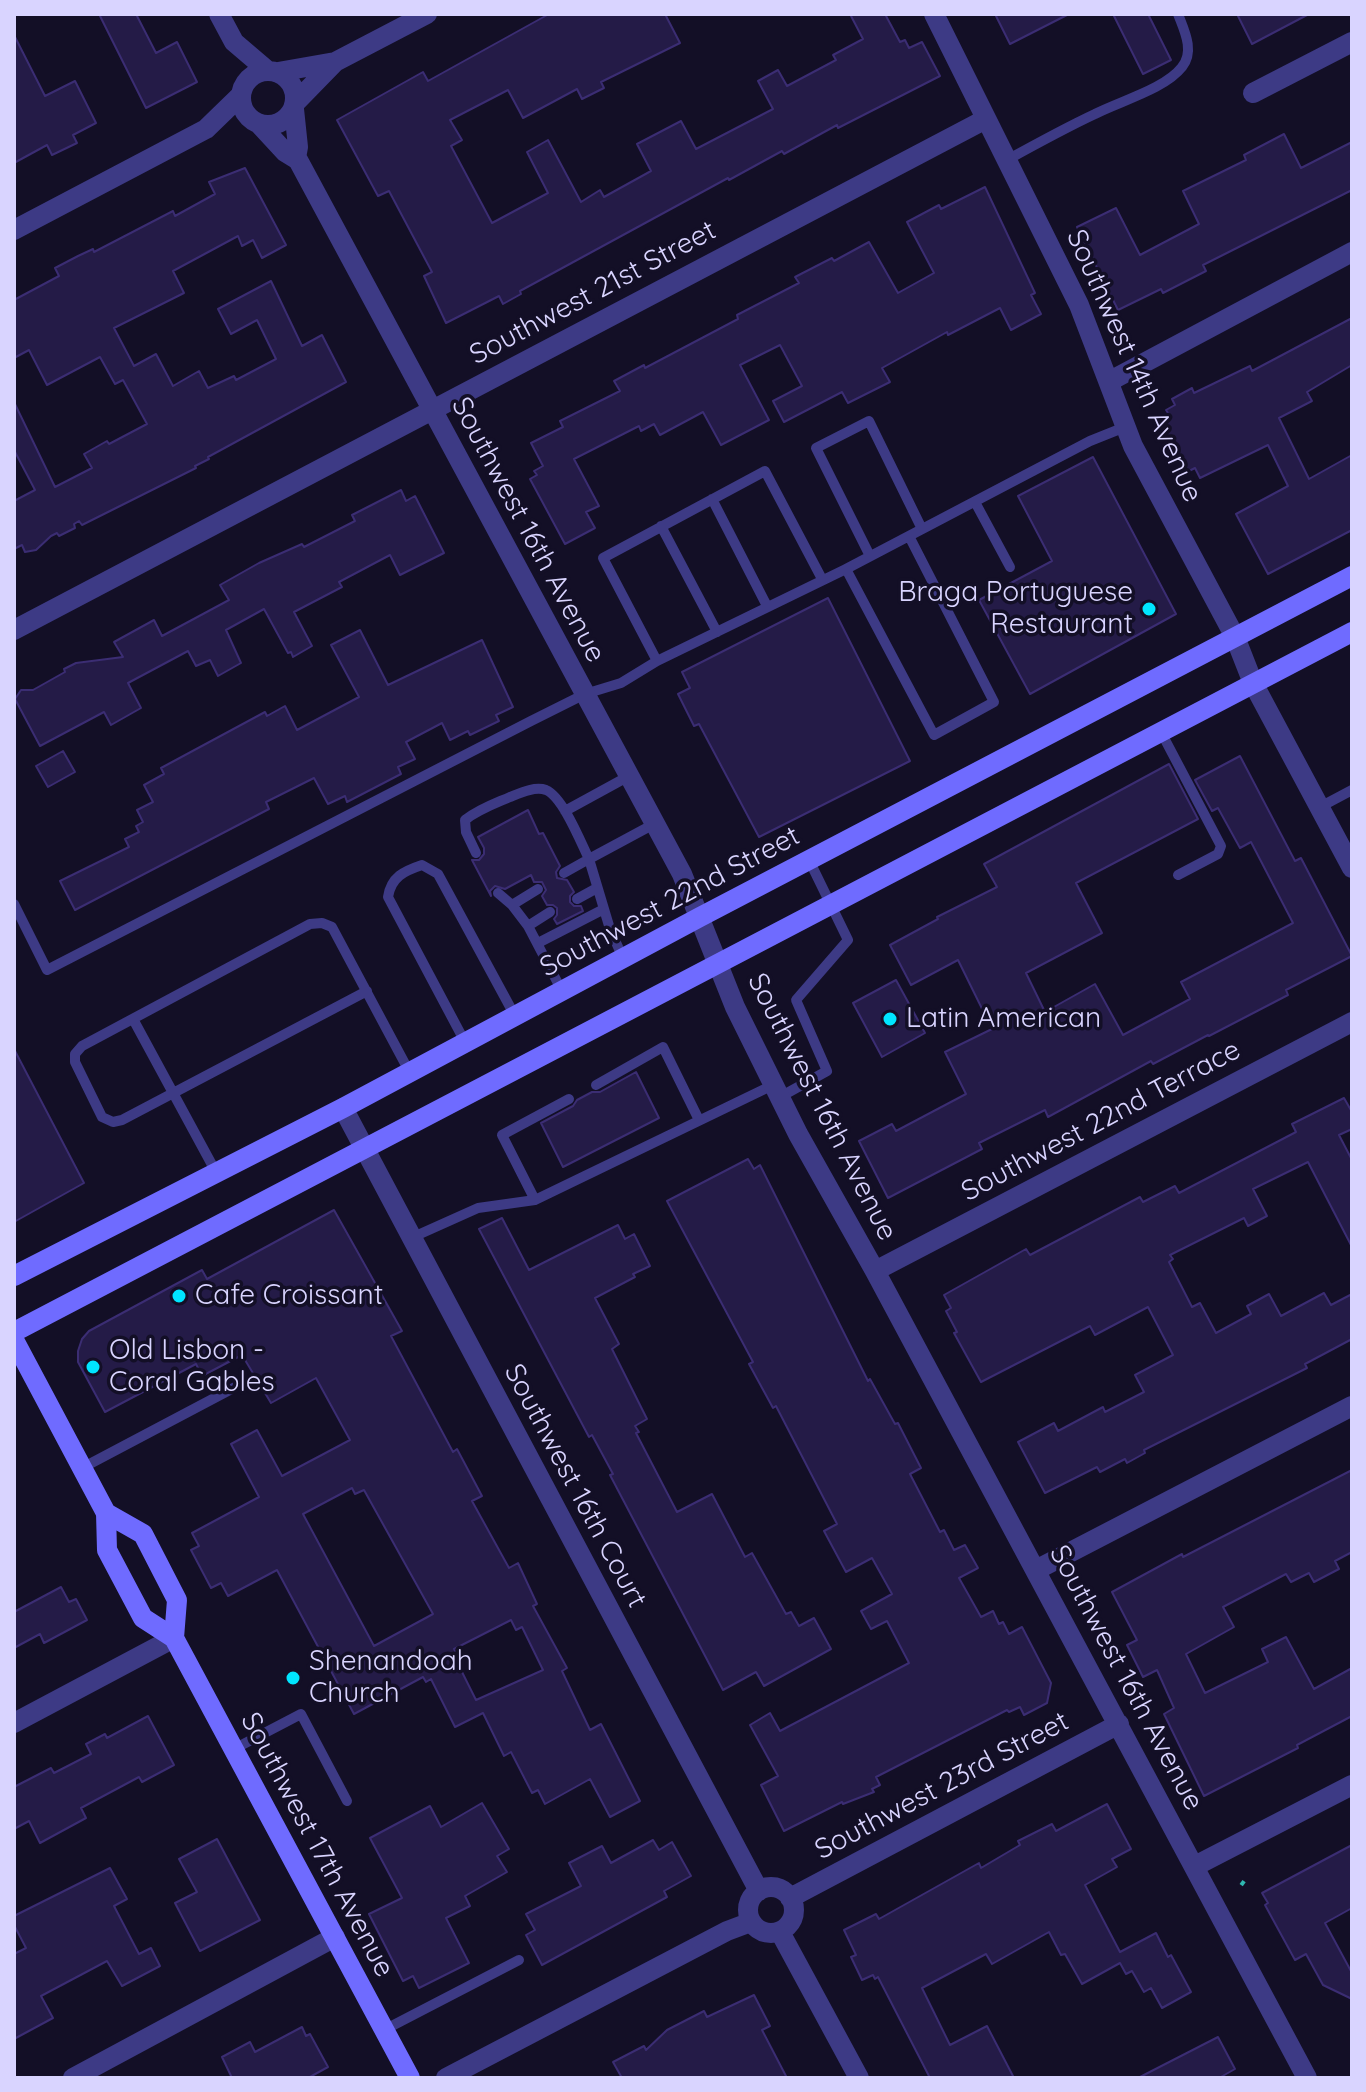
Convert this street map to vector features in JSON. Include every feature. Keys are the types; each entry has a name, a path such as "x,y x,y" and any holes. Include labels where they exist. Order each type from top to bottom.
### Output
{"main road":[{"name":"Southwest 22nd Street","path":"14,1276 217,1174 1352,576"},
{"path":"14,1332 1352,632"},
{"name":"Southwest 17th Avenue","path":"14,1340 106,1513 107,1550 143,1618 174,1638 410,2078"},
{"path":"106,1513 143,1534 177,1600 174,1638"}],"street":[{"path":"219,14 234,42 292,84 295,106"},
{"path":"14,230 206,129 242,92 249,79 273,71 335,62 427,14"},
{"name":"Southwest 14th Avenue","path":"934,14 1079,305 1133,446 1235,637 1253,683 1352,868"},
{"path":"234,42 242,106 246,116 258,124"},
{"path":"1253,93 1352,42"},
{"path":"206,129 280,123 335,62"},
{"name":"Southwest 16th Avenue","path":"295,106 296,158"},
{"name":"Southwest 21st Street","path":"14,630 986,119"},
{"name":"Southwest 16th Avenue","path":"258,124 285,152 296,158 682,874 735,1007 776,1091 1307,2078"},
{"path":"1110,381 1352,252"},
{"name":"Southwest 22nd Terrace","path":"875,1271 1352,1022"},
{"name":"Southwest 16th Court","path":"343,1108 759,1891"},
{"path":"1036,1570 1352,1406"},
{"path":"14,1723 174,1638"},
{"name":"Southwest 23rd Street","path":"790,1898 1119,1724"},
{"path":"1195,1866 1352,1785"},
{"path":"773,1888 790,1898 793,1917 780,1932 761,1931 751,1922 750,1902 759,1891 773,1888"},
{"path":"446,2078 727,1931 751,1922"},
{"path":"780,1932 859,2078"},
{"path":"73,2078 335,1937"}],"lane":[{"path":"1007,160 1095,113 1158,85 1182,67 1188,53 1187,36 1178,14"},
{"path":"870,556 816,448 869,421 922,529"},
{"path":"14,904 47,970 585,694 621,683 657,661 846,569 1090,441 1125,427"},
{"path":"657,661 603,558 765,471 822,579"},
{"path":"712,499 767,606"},
{"path":"975,502 1010,567"},
{"path":"661,526 717,632"},
{"path":"846,569 934,735 994,702 909,536"},
{"path":"1161,732 1221,846 1218,854 1178,875"},
{"path":"565,811 629,776"},
{"path":"1320,807 1352,790"},
{"path":"476,853 466,832 465,820 476,811 526,791 549,791 565,811 589,859 623,958"},
{"path":"564,873 654,824"},
{"path":"411,1238 478,1208 535,1200 699,1120 827,1071 796,1000 848,940 809,860"},
{"path":"465,1042 388,897 389,886 396,877 410,869 422,865 438,874 515,1016"},
{"path":"577,899 597,888"},
{"path":"512,905 538,889"},
{"path":"498,893 528,926 562,991"},
{"path":"538,943 604,909"},
{"path":"528,926 550,912"},
{"path":"367,991 122,1120 113,1122 102,1117 75,1062 75,1054 82,1046 310,924 322,923 332,927 367,991 410,1073"},
{"path":"133,1019 217,1174"},
{"path":"596,1085 663,1047 699,1120"},
{"path":"535,1200 502,1135 569,1099"},
{"path":"82,1468 241,1384"},
{"path":"234,1749 301,1714 347,1801"},
{"path":"384,2030 519,1960"}],"path":[{"path":"1241,1882 1248,1887"}],"building":[{"path":"99,14 136,14 156,53 177,42 197,82 146,108"},
{"path":"549,14 665,14 680,43 601,82 604,88 582,99 577,89 523,118 508,90 450,120 462,140 451,146 492,223 548,193 527,152 548,140 581,202 600,190 604,197 651,171 637,144 681,121 696,149 773,109 758,81 778,70 787,86 836,60 833,55 863,39 850,14 885,14 900,42 905,40 909,48 922,42 940,76 784,154 782,151 728,178 520,291 521,294 503,304 499,296 446,323 424,276 432,272 389,191 378,196 337,120 423,72 428,81"},
{"path":"995,14 1069,14 1010,44"},
{"path":"1113,14 1148,14 1171,60 1143,74"},
{"path":"1237,14 1309,14 1252,44"},
{"path":"14,35 45,96 75,81 96,123 73,135 77,143 52,155 47,145 14,163"},
{"path":"1284,134 1301,168 1352,142 1352,190 1203,265 1206,271 1163,293 1161,289 1118,310 1077,227 1116,208 1140,255 1199,224 1183,191 1246,160 1244,155"},
{"path":"245,168 286,245 262,258 253,240 242,246 238,236 173,271 184,293 114,328 134,366 156,354 173,386 199,371 208,388 234,376 236,380 276,359 257,320 231,334 218,309 271,281 302,346 322,335 346,382 208,457 196,468 82,525 79,521 74,524 75,528 59,536 57,533 51,536 36,550 25,552 22,545 14,549 14,501 35,490 14,450 14,402 55,487 92,468 84,454 147,424 123,380 115,384 100,357 47,385 29,350 14,358 14,300 59,276 55,268 93,249 94,252 173,211 175,216 215,194 209,182"},
{"path":"985,187 1035,293 1031,295 1041,314 1011,330 1000,308 948,335 947,332 882,368 890,382 848,403 842,392 784,422 773,401 802,386 780,345 740,365 769,420 721,445 703,412 660,435 654,424 641,431 639,426 574,459 599,506 586,512 595,528 565,544 530,479 537,475 534,471 543,466 531,443 563,427 560,421 620,391 614,381 738,319 737,315 799,283 795,277 869,242 898,293 934,273 907,222 939,205 941,209"},
{"path":"1352,318 1352,365 1307,392 1312,401 1279,418 1309,479 1352,455 1352,530 1268,574 1236,514 1288,486 1268,445 1200,478 1195,468 1185,473 1160,421 1170,416 1166,410 1175,405 1172,399 1192,388 1194,393 1250,366 1252,371"},
{"path":"1093,457 1176,614 1030,694 979,600 1052,561 1018,496"},
{"path":"401,490 406,501 415,496 444,553 400,575 390,555 339,582 342,587 294,612 312,646 293,657 264,609 226,630 241,663 218,676 210,660 196,666 188,651 128,683 141,708 111,725 104,712 40,746 15,699 21,690 33,690 76,663 123,657 114,642 154,620 162,636 229,600 220,585 259,563 302,544 304,547 355,521 352,515"},
{"path":"828,598 910,761 759,837 699,724 694,726 678,694 690,688 682,672"},
{"path":"360,630 388,685 482,640 513,707 496,715 499,721 470,735 468,731 450,740 442,723 406,742 415,759 398,767 401,774 347,802 345,796 328,804 314,778 266,802 269,809 75,910 60,881 129,847 125,839 139,832 136,826 143,822 137,810 153,802 144,785 164,774 161,768 265,712 267,716 285,706 297,730 359,697 331,645"},
{"path":"63,751 75,772 48,787 36,766"},
{"path":"1240,756 1295,861 1301,858 1352,956 1286,990 1288,995 1153,1064 1151,1061 1048,1117 1045,1110 979,1143 982,1149 888,1198 859,1141 892,1124 896,1131 966,1094 945,1052 992,1029 958,960 911,985 890,945 997,887 984,864 1169,764 1198,819 1076,883 1102,933 1026,973 1045,1012 1095,984 1123,1035 1190,999 1181,982 1293,923 1251,842 1240,848 1218,808 1212,811 1195,780"},
{"path":"528,810 560,866 556,872 557,878 567,880 574,892 570,902 581,906 583,911 557,924 554,919 557,908 547,905 542,896 546,890 542,882 534,882 531,875 505,889 495,886 490,891 491,896 472,860 479,860 484,854 478,837"},
{"path":"896,980 925,1033 882,1057 853,1003"},
{"path":"14,1049 84,1183 14,1222"},
{"path":"636,1072 659,1118 563,1167 541,1123 573,1106 577,1100 592,1092 600,1092"},
{"path":"1344,1098 1352,1112 1352,1129 1339,1135 1352,1160 1352,1247 1308,1162 1253,1189 1267,1216 1248,1226 1244,1218 1170,1255 1173,1259 1169,1262 1192,1307 1200,1303 1216,1333 1251,1314 1247,1306 1269,1294 1281,1316 1324,1293 1331,1305 1352,1294 1352,1339 1305,1364 1307,1368 1144,1450 1145,1453 1127,1463 1125,1459 1100,1472 1097,1467 1045,1493 1018,1442 1054,1423 1058,1431 1103,1407 1105,1412 1144,1392 1135,1375 1173,1355 1148,1307 1095,1335 1090,1326 981,1382 954,1333 957,1332 946,1311 951,1308 944,1295 1026,1249 1030,1255 1140,1197 1143,1202 1175,1186 1179,1193 1296,1132 1292,1124"},
{"path":"748,1159 754,1169 760,1165 868,1381 870,1379 895,1424 898,1423 921,1468 910,1474 940,1532 944,1530 954,1550 965,1545 978,1568 959,1578 981,1617 993,1611 999,1624 1003,1622 1009,1634 1022,1627 1051,1683 1047,1703 1024,1715 1020,1707 1007,1710 876,1777 880,1785 872,1789 874,1792 842,1802 784,1831 761,1785 778,1776 750,1725 770,1713 780,1731 909,1663 887,1621 871,1629 861,1611 892,1594 872,1558 846,1572 824,1531 837,1524 776,1406 773,1408 749,1364 753,1362 667,1201"},
{"path":"334,1210 402,1331 391,1336 453,1452 457,1449 482,1496 472,1501 509,1568 518,1563 537,1604 533,1606 567,1668 562,1671 590,1730 601,1724 640,1801 610,1817 590,1779 545,1804 538,1790 532,1793 511,1752 504,1756 483,1713 455,1727 431,1679 426,1682 423,1677 354,1714 277,1570 228,1596 221,1583 211,1588 191,1550 199,1546 192,1533 259,1497 231,1444 257,1430 282,1476 350,1440 316,1378 271,1403 242,1355 202,1376 196,1364 105,1412 78,1362 82,1339 89,1331 202,1270 207,1279","holes":["352,1488 355,1494 364,1490 433,1614 374,1646 303,1514","511,1620 516,1630 522,1627 543,1670 476,1700 454,1649"]},
{"path":"502,1218 529,1270 618,1225 625,1239 634,1234 650,1266 595,1298 619,1344 612,1349 647,1419 635,1426 639,1432 636,1433 677,1512 712,1494 745,1557 752,1553 786,1614 791,1612 799,1626 814,1618 831,1649 764,1686 756,1672 723,1690 610,1475 613,1474 592,1435 589,1437 479,1229"},
{"path":"1352,1470 1352,1552 1335,1561 1339,1569 1314,1582 1309,1573 1291,1582 1286,1574 1223,1607 1234,1627 1186,1654 1205,1693 1268,1662 1262,1649 1286,1637 1314,1689 1352,1668 1352,1716 1297,1745 1298,1748 1204,1796 1164,1714 1174,1708 1157,1670 1143,1677 1127,1645 1137,1640 1112,1592"},
{"path":"61,1587 69,1602 76,1599 87,1620 44,1643 40,1634 14,1648 14,1612"},
{"path":"148,1716 174,1765 142,1782 139,1777 81,1808 86,1818 40,1843 29,1821 14,1829 14,1787 51,1768 54,1773 91,1754 86,1744 105,1734 107,1738"},
{"path":"482,1803 509,1849 497,1856 507,1872 465,1896 470,1906 446,1918 469,1963 419,1988 413,1976 403,1981 369,1914 402,1898 370,1838 430,1806 441,1827"},
{"path":"1107,1804 1131,1849 1112,1859 1117,1867 1085,1885 1120,1952 1156,1933 1191,1992 1162,2008 1151,1988 1144,1992 1132,1971 1126,1974 1120,1963 1082,1984 1049,1932 992,1964 986,1954 922,1988 950,2045 987,2026 1014,2078 930,2078 878,1977 875,1979 873,1975 862,1980 851,1957 856,1955 844,1930 876,1914 879,1919 979,1863 981,1868 1020,1845 1018,1841 1052,1824 1056,1831"},
{"path":"217,1839 260,1920 200,1951 175,1903 197,1892 179,1859"},
{"path":"653,1840 659,1850 672,1842 691,1876 664,1891 667,1897 542,1965 526,1935 535,1930 526,1914 581,1886 569,1863 602,1846 611,1863"},
{"path":"1352,1845 1352,1908 1325,1923 1352,1973 1352,1999 1323,1985 1306,1954 1295,1960 1265,1905 1268,1903 1262,1893"},
{"path":"110,1868 127,1899 114,1906 139,1954 151,1948 160,1966 122,1986 107,1961 41,1996 53,2018 14,2039 14,1954 26,1948 14,1925 14,1916"},
{"path":"754,1995 770,2026 762,2030 787,2078 622,2078 613,2062 644,2046 646,2050 667,2030 704,2011 707,2017"},
{"path":"302,2027 306,2036 310,2034 328,2067 308,2078 232,2078 222,2057 250,2042 255,2052"},
{"path":"1218,2037 1235,2069 1219,2078 1138,2078"}],"place":[{"name":"Braga Portuguese Restaurant","path":"1149,609"},
{"name":"Latin American","path":"890,1019"},
{"name":"Cafe Croissant","path":"179,1296"},
{"name":"Old Lisbon - Coral Gables","path":"93,1367"},
{"name":"Shenandoah Church","path":"293,1678"}]}
